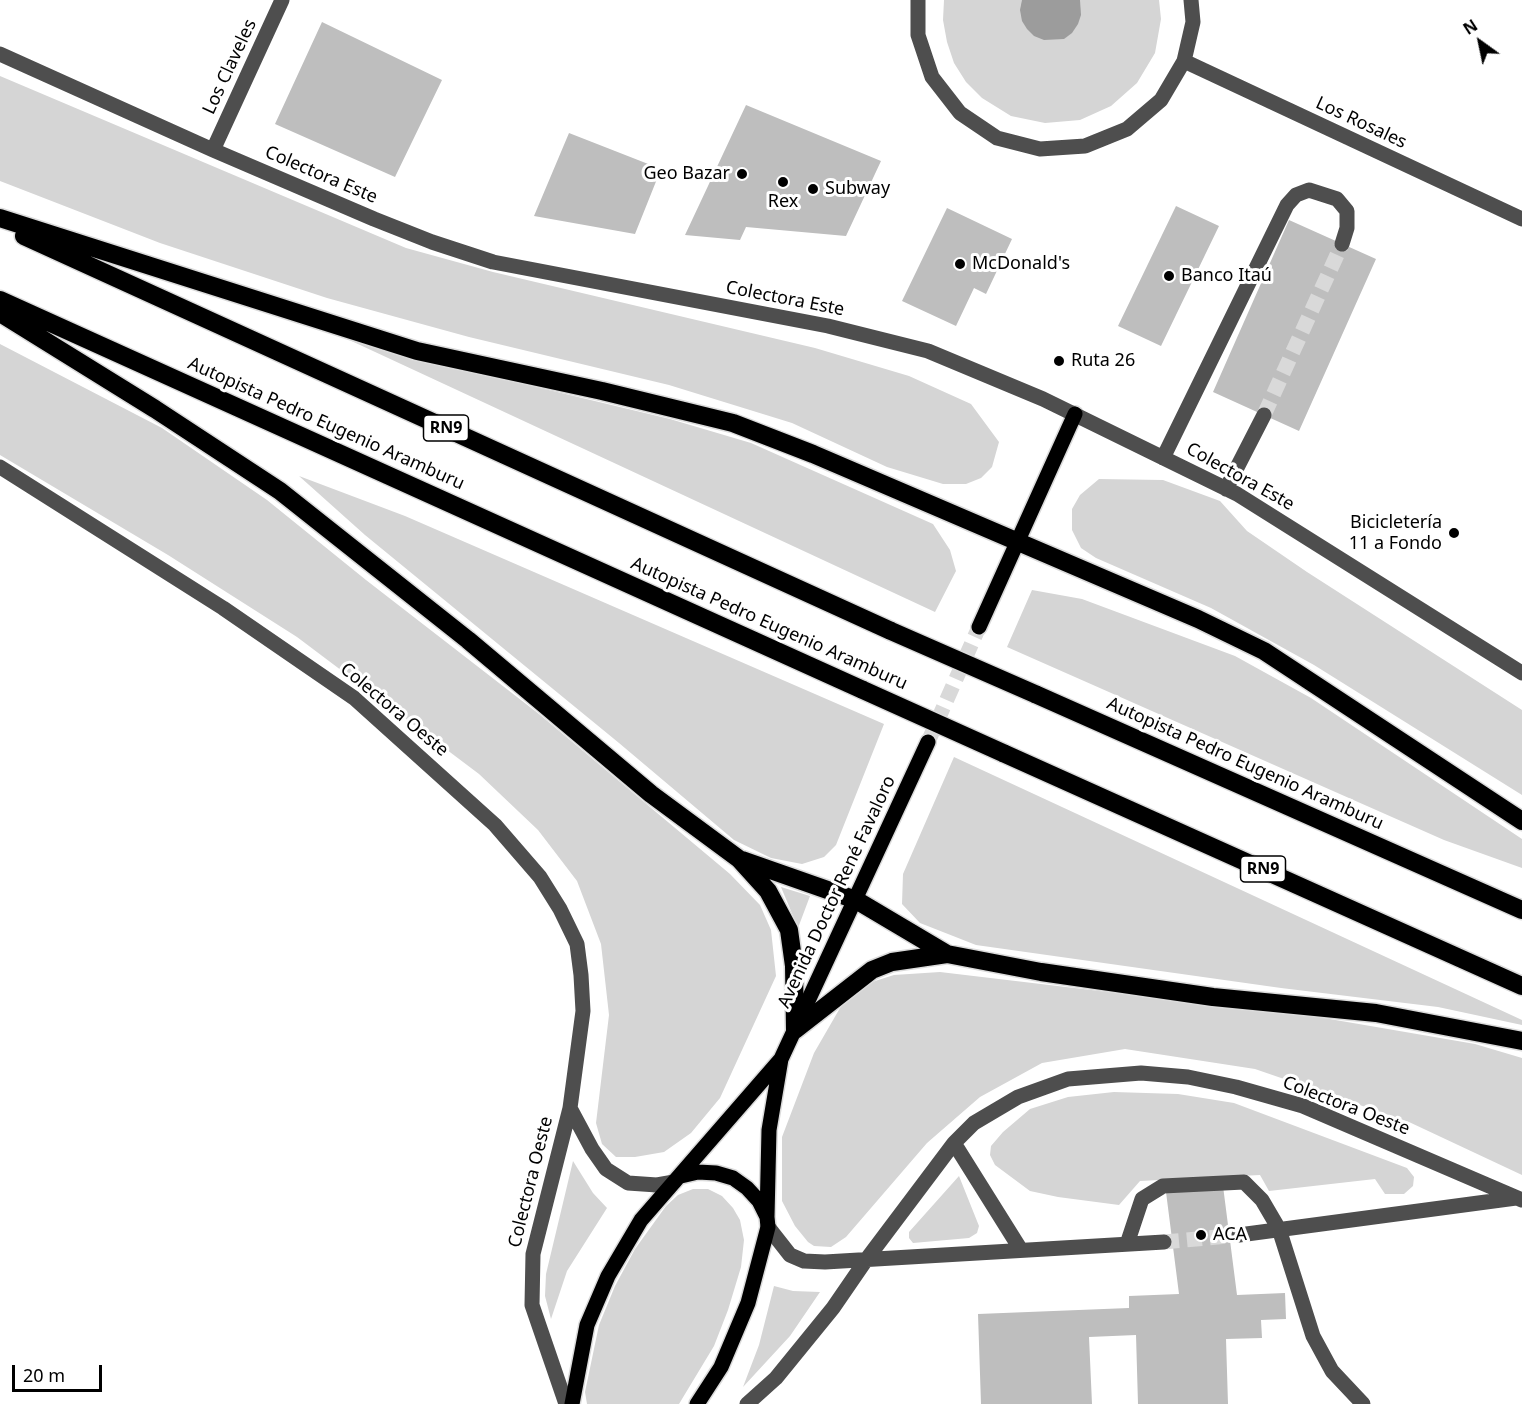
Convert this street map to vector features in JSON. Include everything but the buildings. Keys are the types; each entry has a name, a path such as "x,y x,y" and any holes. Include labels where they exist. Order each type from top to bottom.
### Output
{"highway":[{"path":"0,218 417,351 602,391 733,423 813,454 1198,619 1264,651 1522,821"},
{"name":"Autopista Pedro Eugenio Aramburu","path":"0,225 891,631 1522,910"},
{"name":"Autopista Pedro Eugenio Aramburu","path":"0,300 1522,986"},
{"path":"0,313 155,409 280,491 468,640 651,794 739,859 768,891 789,930 794,966 795,1030"},
{"path":"739,859 856,900 947,954"},
{"path":"795,1030 872,970 892,962 947,954 1041,972 1213,997 1376,1014 1522,1041"}],"main road":[{"path":"979,627 1075,414"},
{"name":"Avenida Doctor René Favaloro","path":"572,1404 587,1325 608,1276 641,1220 781,1059 928,742"},
{"name":"Avenida Doctor René Favaloro","path":"697,1404 721,1367 748,1303 767,1222 769,1130 781,1059"},
{"path":"677,1179 698,1172 716,1173 733,1178 759,1201 767,1222"}],"street":[{"name":"Los Claveles","path":"213,150 282,0"},
{"path":"918,0 918,35 932,77 960,113 997,138 1040,149 1085,146 1127,129 1161,100 1184,61 1193,22 1191,0"},
{"name":"Colectora Este","path":"0,54 213,150 374,219 432,242 493,262 828,327 928,351 1075,414 1226,489 1522,674"},
{"name":"Los Rosales","path":"1184,61 1522,219"},
{"path":"1163,458 1287,205 1296,195 1309,190 1336,199 1347,212 1347,228 1342,244"},
{"path":"1226,489 1264,415"},
{"name":"Colectora Oeste","path":"0,467 232,614 354,698 471,802 515,847 540,877 560,909 577,944 583,1011 570,1108 532,1254 532,1305 566,1404"},
{"name":"Colectora Oeste","path":"747,1404 776,1378 833,1308 954,1143 974,1123 1018,1097 1068,1079 1141,1073 1188,1077 1236,1087 1303,1106 1520,1199"},
{"name":"Colectora Oeste","path":"570,1108 592,1149 606,1169 628,1183 657,1185 677,1179"},
{"path":"954,1143 1021,1250"},
{"path":"1127,1244 1142,1199 1163,1186 1244,1182 1262,1200 1279,1229 1312,1336 1332,1371 1363,1404"},
{"path":"1239,1234 1520,1199"},
{"path":"767,1222 790,1255 804,1261 866,1260 1164,1242"}],"shaded area":[{"path":"944,0 1159,0 1161,19 1155,53 1137,83 1111,106 1080,120 1045,123 1011,116 982,98 966,82 954,63 947,42 943,20"},
{"path":"1022,0 1080,0 1081,15 1078,24 1064,39 1044,40 1034,36 1022,21 1020,10"},
{"path":"0,76 406,248 493,272 815,348 909,376 971,404 999,442 992,467 981,478 966,484 943,484 887,467 792,423 669,385 469,337 327,298 160,243 0,181"},
{"path":"345,338 386,351 670,419 751,443 933,524 950,550 956,571 935,612"},
{"path":"0,344 162,428 267,500 539,714 730,874 760,905 771,930 776,976 720,1098 691,1133 664,1152 635,1157 616,1157 602,1144 596,1123 609,1015 601,944 577,881 538,830 479,774 297,637 168,555 0,455"},
{"path":"299,476 405,516 884,724 836,845 824,857 802,864 771,858 734,840 365,535"},
{"path":"1099,479 1163,480 1220,501 1247,531 1522,710 1522,795 1314,665 1211,608 1096,558 1081,548 1072,530 1072,509 1080,495"},
{"path":"1032,590 1082,599 1235,656 1311,698 1522,839 1522,868 1444,840 1007,647"},
{"path":"954,757 1522,1020 1522,1025 1438,1007 1281,988 976,945 920,923 902,904 903,874"},
{"path":"781,887 810,896 798,928"},
{"path":"940,972 1318,1017 1475,1044 1522,1058 1522,1175 1409,1122 1255,1069 1125,1049 1042,1063 980,1097 927,1143 846,1237 831,1247 814,1246 795,1226 782,1201 782,1137 814,1053 840,1008 852,995 875,981 894,975"},
{"path":"1114,1092 1178,1094 1234,1103 1407,1168 1414,1177 1413,1186 1404,1194 1385,1194 1375,1179 1269,1191 1260,1175 1140,1181 1119,1205 1030,1191 995,1165 990,1155 991,1146 1003,1132 1030,1109 1068,1097"},
{"path":"573,1161 593,1193 607,1208 567,1271 551,1319 545,1296 546,1274"},
{"path":"959,1176 979,1226 977,1233 969,1238 913,1243 909,1238 909,1232"},
{"path":"693,1189 708,1189 722,1196 740,1220 744,1240 741,1267 714,1346 679,1404 587,1404 585,1392 599,1325 615,1286 635,1249 666,1206 678,1195"},
{"path":"774,1286 793,1291 820,1292 790,1336 743,1387 759,1345"}],"tunnel":[{"path":"1264,415 1342,244"},
{"path":"928,742 979,627"},
{"path":"1164,1242 1239,1235"}],"place":[{"name":"Geo Bazar","path":"742,174"},
{"name":"Rex","path":"783,182"},
{"name":"Subway","path":"813,189"},
{"name":"McDonald's","path":"960,264"},
{"name":"Banco Itaú","path":"1169,276"},
{"name":"Ruta 26","path":"1059,361"},
{"name":"Bicicletería 11 a Fondo","path":"1454,533"},
{"name":"ACA","path":"1201,1235"}]}
